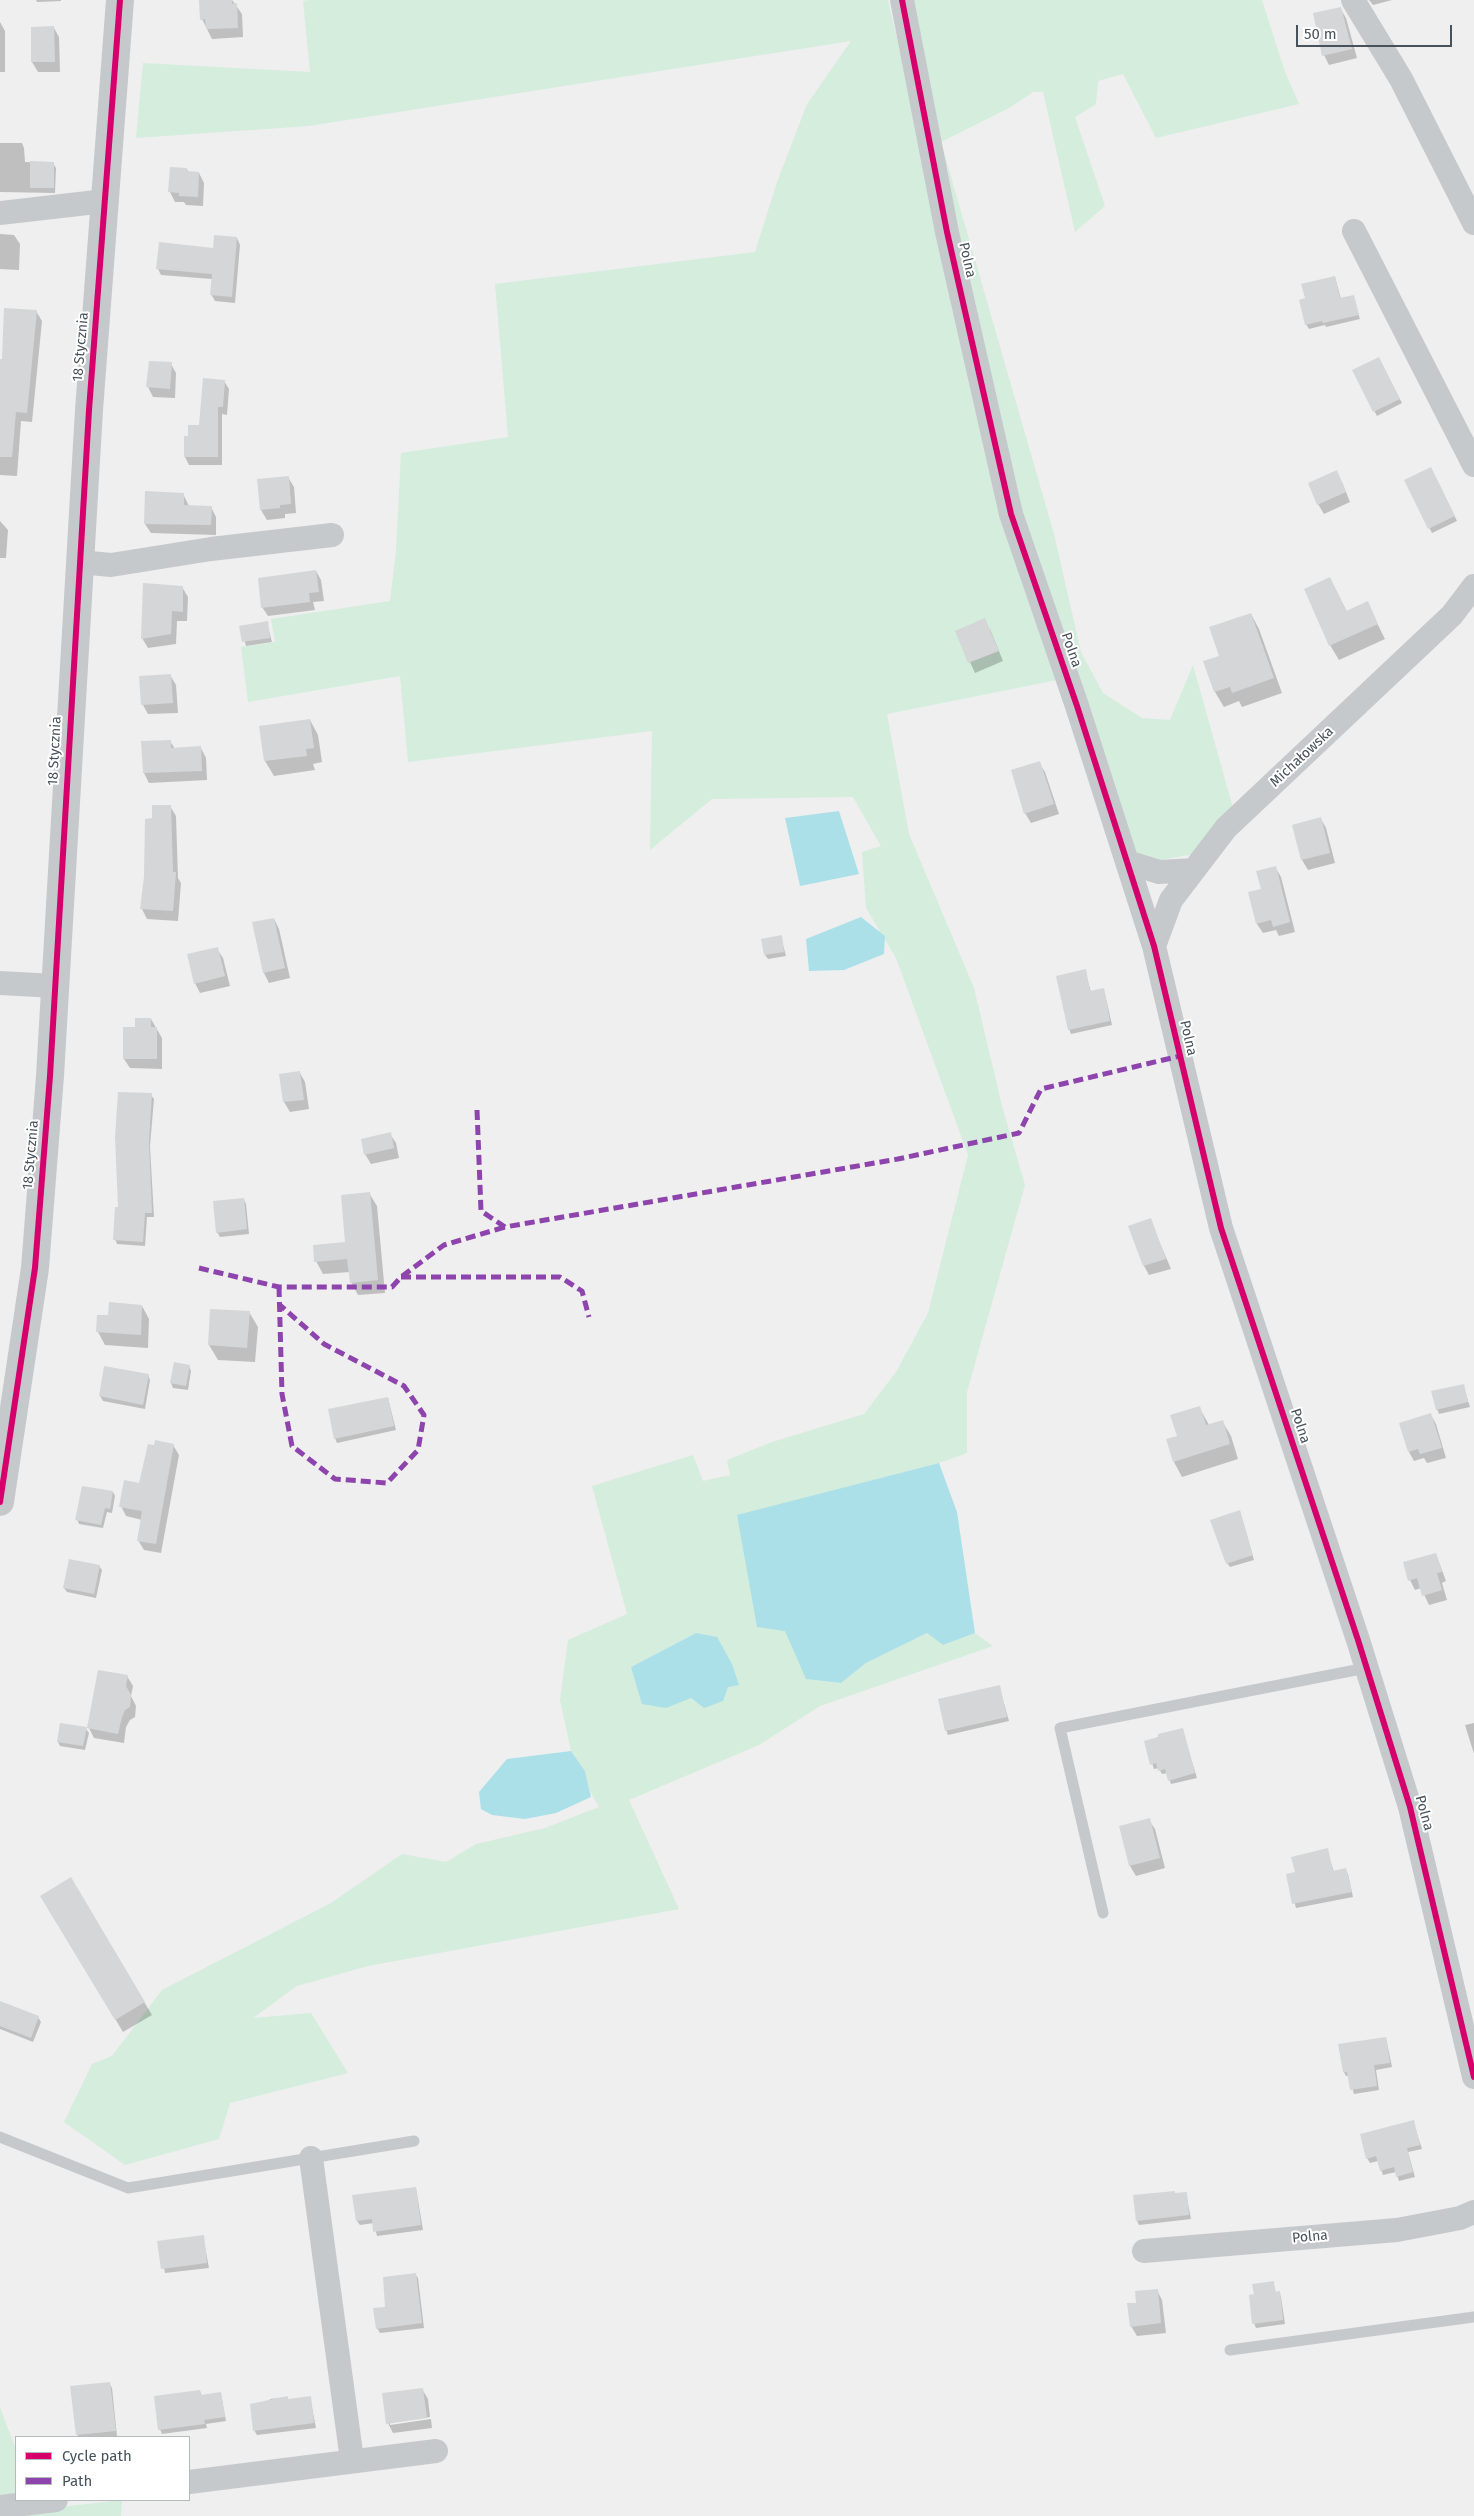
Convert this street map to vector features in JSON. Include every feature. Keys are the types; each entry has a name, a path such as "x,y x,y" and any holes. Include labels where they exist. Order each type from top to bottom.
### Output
{"street":[{"name":"18 Stycznia","path":"0,1502 34,1268 55,986 79,562 120,0"},
{"name":"Polna","path":"902,0 947,232 1012,514 1077,706 1154,946 1221,1228 1410,1807 1468,2022 1474,2076"},
{"path":"1353,0 1401,79 1474,223"},
{"path":"0,213 105,201"},
{"path":"1354,231 1474,465"},
{"path":"79,562 112,565 210,549 332,535"},
{"name":"Michałowska","path":"1154,946 1171,900 1226,828 1452,615 1474,586"},
{"path":"1127,862 1159,872 1194,870"},
{"path":"0,983 55,986"},
{"path":"310,2158 352,2460"},
{"name":"Polna","path":"1144,2251 1397,2230 1460,2218 1474,2212"},
{"path":"190,2482 352,2460 436,2451"},
{"path":"0,2507 48,2501"}],"lane":[{"path":"1103,1913 1060,1728 1366,1668"},
{"path":"0,2137 128,2188 414,2141"},
{"path":"1230,2350 1474,2317"}],"green space":[{"path":"888,0 924,153 1057,680 887,714 909,834 974,988 1002,1106 1025,1185 967,1392 967,1453 939,1463 737,1516 807,1679 841,1683 866,1663 927,1633 943,1645 975,1633 993,1646 820,1706 759,1745 629,1800 679,1909 368,1966 297,1986 253,2018 311,2013 348,2073 230,2103 219,2139 125,2165 64,2122 92,2064 112,2056 162,1990 331,1903 402,1854 446,1862 476,1844 545,1828 599,1807 590,1791 585,1771 571,1751 560,1700 568,1640 627,1614 592,1486 693,1455 703,1481 730,1475 727,1460 772,1442 864,1414 896,1372 928,1313 968,1155 896,958 866,908 862,852 881,846 853,797 712,799 650,850 652,731 408,762 400,676 248,702 241,647 275,642 271,619 390,601 396,551 401,453 508,437 495,284 755,252 777,182 807,104 851,41 309,126 136,138 143,63 310,72 303,1","holes":["696,1633 704,1708 691,1698 631,1667"]},
{"path":"908,0 1262,0 1285,72 1299,104 1156,138 1123,74 1098,81 1096,104 1075,117 1105,206 1075,232 1043,92 1033,92 1009,108 941,142 1054,534 1081,652 1103,693 1142,718 1170,720 1193,665 1233,808 1195,854 1154,861 1131,850 1022,513"},
{"path":"0,2407 15,2447 15,2501 33,2510 122,2501 121,2516 0,2516"}],"water":[{"path":"839,811 859,874 800,886 785,818"},
{"path":"861,917 885,936 884,954 844,970 809,971 806,939"},
{"path":"939,1463 957,1512 975,1633 943,1645 927,1633 866,1663 841,1683 806,1679 785,1631 757,1627 737,1515"},
{"path":"696,1633 717,1637 732,1664 739,1685 728,1687 723,1701 704,1708 691,1698 666,1708 642,1704 631,1667"},
{"path":"571,1751 585,1771 591,1797 556,1813 525,1819 492,1815 481,1809 479,1792 507,1759"}],"building":[{"path":"199,0 232,0 232,4 237,3 238,28 206,29 205,19 200,20"},
{"path":"1341,7 1352,49 1322,56 1313,13"},
{"path":"54,26 55,62 31,62 31,27"},
{"path":"30,161 54,162 54,188 30,188"},
{"path":"170,167 187,168 187,171 199,172 198,197 179,196 179,193 168,192"},
{"path":"214,235 237,237 232,297 210,295 212,274 156,269 159,242 213,248"},
{"path":"1335,276 1340,298 1354,295 1359,315 1305,325 1299,300 1305,298 1301,284"},
{"path":"4,308 37,310 27,413 16,412 12,457 0,457 0,359 2,359"},
{"path":"1379,357 1400,399 1373,412 1352,370"},
{"path":"149,361 172,362 170,389 146,387"},
{"path":"203,378 225,380 223,407 218,407 218,457 184,457 184,436 188,436 188,425 199,425"},
{"path":"1431,467 1455,516 1428,529 1404,480"},
{"path":"1337,470 1346,492 1317,505 1308,483"},
{"path":"289,476 291,504 280,505 280,508 260,510 257,479"},
{"path":"145,491 184,493 184,505 212,506 211,525 144,524"},
{"path":"316,570 319,592 309,593 310,602 261,608 258,578"},
{"path":"1330,577 1346,611 1368,601 1378,624 1329,646 1304,589"},
{"path":"143,583 183,586 183,612 172,611 171,634 141,639"},
{"path":"1251,613 1274,678 1232,693 1230,687 1214,692 1203,661 1219,656 1209,627"},
{"path":"985,618 999,651 968,663 955,631"},
{"path":"268,621 270,638 242,642 239,626"},
{"path":"171,674 173,703 141,705 139,676"},
{"path":"310,719 314,748 306,749 307,756 264,761 259,726"},
{"path":"171,740 171,748 201,746 202,771 143,773 141,741"},
{"path":"1040,761 1054,804 1024,814 1011,770"},
{"path":"152,805 171,805 173,872 176,872 173,911 140,909 144,877 145,819 152,818"},
{"path":"1321,817 1330,853 1301,860 1292,825"},
{"path":"1276,866 1290,922 1273,927 1271,920 1256,924 1248,892 1261,889 1256,871"},
{"path":"274,918 285,968 263,973 252,922"},
{"path":"782,935 784,952 764,955 761,939"},
{"path":"218,947 225,976 194,984 187,954"},
{"path":"1086,969 1090,991 1104,988 1110,1021 1068,1030 1056,976"},
{"path":"135,1018 151,1018 151,1027 157,1027 157,1059 123,1059 123,1027 135,1027"},
{"path":"300,1071 304,1100 283,1102 279,1074"},
{"path":"118,1092 152,1093 149,1141 152,1213 145,1213 143,1242 113,1240 115,1207 118,1207 115,1137"},
{"path":"391,1132 394,1148 364,1155 361,1139"},
{"path":"370,1192 378,1280 350,1283 347,1259 314,1262 313,1245 345,1242 341,1195"},
{"path":"244,1198 247,1229 216,1233 213,1201"},
{"path":"1151,1218 1166,1259 1143,1266 1128,1226"},
{"path":"109,1302 142,1305 141,1335 96,1332 97,1315 108,1315"},
{"path":"210,1309 250,1311 247,1348 208,1345"},
{"path":"174,1362 190,1365 186,1386 170,1383"},
{"path":"104,1366 149,1374 143,1405 99,1396"},
{"path":"1464,1384 1468,1402 1436,1410 1431,1391"},
{"path":"388,1397 394,1426 334,1439 328,1409"},
{"path":"1200,1406 1206,1425 1223,1420 1230,1444 1173,1462 1166,1439 1177,1436 1170,1415"},
{"path":"1431,1413 1442,1448 1420,1454 1418,1449 1408,1452 1399,1423"},
{"path":"155,1440 174,1444 156,1544 137,1541 142,1511 119,1507 124,1480 139,1483 148,1444 154,1445"},
{"path":"82,1486 113,1491 110,1509 105,1508 101,1525 75,1520"},
{"path":"1240,1510 1253,1555 1226,1564 1210,1520"},
{"path":"1436,1553 1442,1572 1437,1573 1442,1590 1422,1596 1417,1578 1408,1581 1403,1562"},
{"path":"69,1559 100,1565 94,1594 63,1588"},
{"path":"98,1670 128,1675 126,1686 131,1695 130,1707 125,1710 118,1734 87,1728"},
{"path":"1000,1685 1007,1717 945,1731 938,1699"},
{"path":"60,1723 87,1727 83,1746 57,1742"},
{"path":"1183,1728 1195,1773 1168,1781 1165,1769 1158,1771 1156,1763 1150,1765 1144,1741 1158,1737 1158,1734"},
{"path":"1150,1818 1160,1858 1129,1866 1119,1826"},
{"path":"1328,1848 1333,1871 1346,1868 1352,1892 1292,1904 1286,1874 1295,1872 1291,1857"},
{"path":"71,1877 145,2002 115,2020 40,1896"},
{"path":"0,2001 39,2016 31,2038 0,2026"},
{"path":"1386,2037 1390,2063 1374,2065 1377,2086 1350,2090 1347,2072 1343,2072 1338,2044"},
{"path":"1414,2120 1420,2145 1407,2148 1413,2172 1396,2177 1394,2167 1380,2171 1376,2156 1366,2159 1360,2134"},
{"path":"416,2187 421,2225 373,2232 372,2219 356,2221 352,2195"},
{"path":"1175,2191 1175,2193 1187,2192 1189,2215 1136,2221 1133,2195"},
{"path":"204,2235 207,2263 161,2269 157,2241"},
{"path":"416,2273 422,2323 376,2329 373,2308 385,2307 383,2277"},
{"path":"1274,2281 1275,2292 1280,2291 1283,2320 1252,2324 1249,2295 1254,2294 1252,2284"},
{"path":"1158,2289 1161,2323 1130,2327 1127,2303 1136,2303 1135,2291"},
{"path":"110,2382 116,2431 76,2435 70,2386"},
{"path":"423,2388 427,2418 386,2424 382,2393"},
{"path":"200,2390 201,2395 221,2392 225,2417 204,2420 205,2424 158,2430 154,2396"},
{"path":"288,2396 288,2399 311,2396 314,2423 253,2431 250,2404"}],"marked path":[{"path":"477,1110 481,1211 505,1227 898,1159 1019,1133 1041,1089 1180,1056"},
{"path":"199,1268 279,1287 392,1287 401,1277 444,1245 505,1227"},
{"path":"401,1277 560,1277 582,1291 589,1317"},
{"path":"279,1287 282,1394 292,1446 335,1479 387,1483 418,1450 424,1415 404,1386 324,1344 280,1305"}],"cycle path":[{"path":"0,1502 35,1268 50,1076 89,410 120,0"},
{"path":"902,0 947,232 1011,514 1077,706 1154,946 1221,1228 1358,1640 1410,1807 1474,2077"}]}
